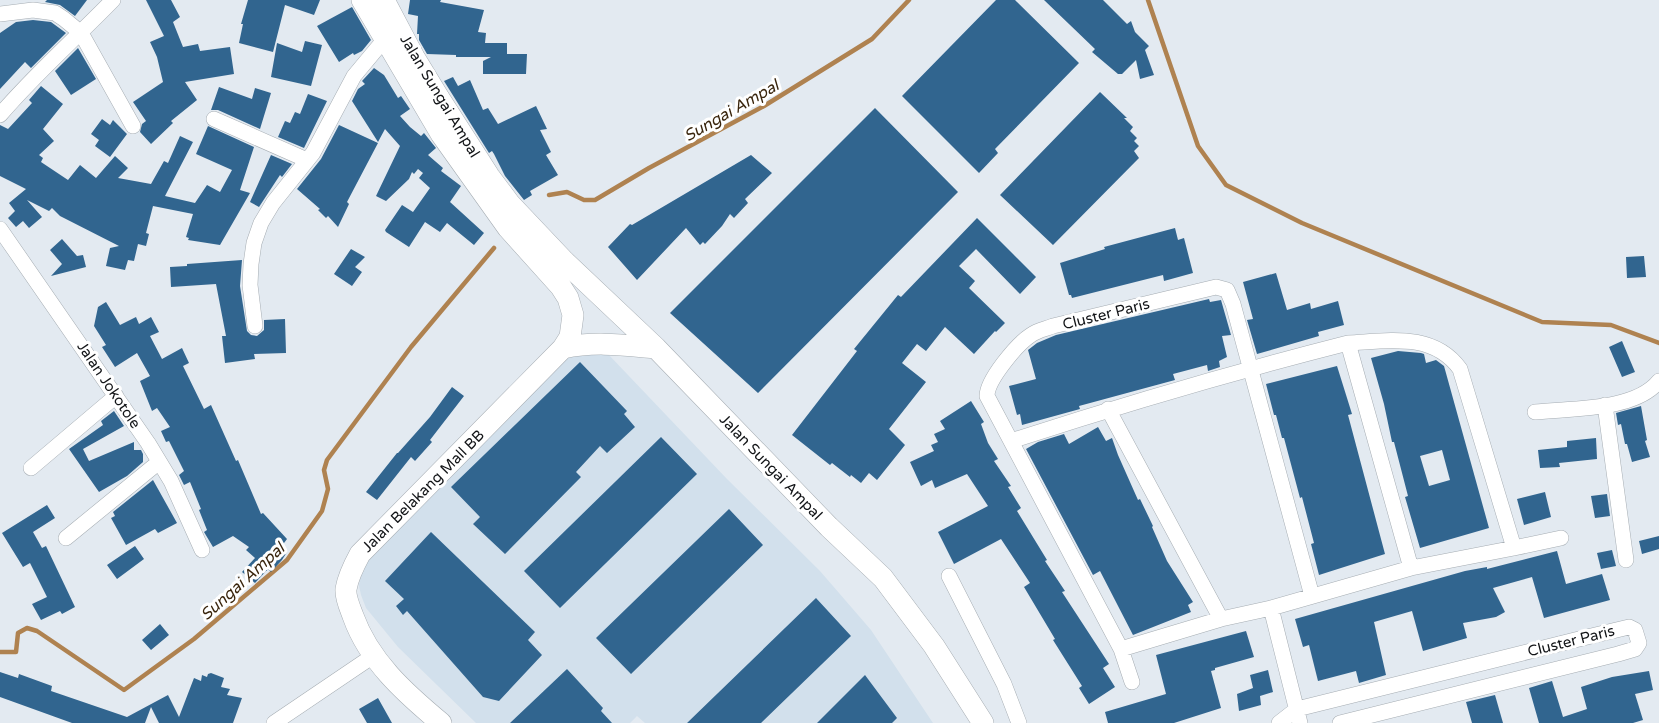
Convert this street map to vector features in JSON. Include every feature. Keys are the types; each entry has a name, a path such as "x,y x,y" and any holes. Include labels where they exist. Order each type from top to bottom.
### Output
{"main road":[{"name":"Jalan Sungai Ampal","path":"363,0 384,40 441,134 483,181 522,232 656,348 829,527 883,578 934,646 983,723"},
{"name":"Jalan Sungai Ampal","path":"388,3 414,57 483,181"},
{"name":"Jalan Belakang Mall BB","path":"441,723 410,697 372,656 358,630 346,591 352,569 360,554 563,348 570,337 573,315 568,298 522,232"},
{"path":"563,348 590,343 656,348"}],"street":[{"path":"0,115 51,59 81,33 113,0"},
{"path":"255,326 250,285 251,264 254,243 261,223 273,203 313,153 354,76 384,40 388,3"},
{"path":"0,15 33,10 55,13 81,33 133,126"},
{"path":"214,119 307,160"},
{"name":"Jalan Jokotole","path":"0,229 116,396 171,481 202,550"},
{"name":"Cluster Paris","path":"1132,682 1121,649 989,403 987,390 992,380 1023,341 1032,334 1043,329 1204,290 1222,288 1227,290 1233,304 1312,596"},
{"path":"1011,441 1108,409 1250,368 1348,343 1421,342 1440,349 1453,359 1460,369 1514,548"},
{"path":"1348,343 1411,568"},
{"path":"1535,412 1627,401 1645,394 1659,381"},
{"path":"31,468 116,396"},
{"path":"1605,405 1626,560"},
{"path":"1108,409 1221,619"},
{"path":"66,538 159,462"},
{"path":"1121,649 1221,619 1271,608 1411,568 1561,538"},
{"path":"949,576 1004,684 1019,723"},
{"path":"1271,608 1298,716"},
{"name":"Cluster Paris","path":"1279,723 1629,627 1635,630 1638,636 1639,644 1635,649 1618,654 1340,723"},
{"path":"274,723 372,656"}],"shaded area":[{"path":"572,349 608,354 727,479 820,571 871,630 933,723 645,723 637,716 630,723 476,723 398,647 366,608 359,586 362,558"}],"building":[{"path":"47,0 87,0 75,16 60,5 45,2"},
{"path":"146,0 171,0 180,17 173,22 183,47 198,44 200,51 230,47 234,74 185,82 197,100 171,121 173,123 151,144 140,132 142,124 146,121 133,102 163,82 157,57 150,42 164,36"},
{"path":"248,0 320,0 314,15 285,5 273,52 239,43 243,24 241,24"},
{"path":"410,0 441,0 440,2 484,10 478,32 486,33 485,43 507,43 507,54 527,54 526,74 483,74 483,61 491,57 427,54 417,34 418,16 408,14"},
{"path":"996,0 1015,0 1079,63 995,149 998,153 979,173 902,96"},
{"path":"1044,0 1103,0 1127,24 1131,21 1135,32 1149,46 1145,50 1154,75 1140,79 1136,60 1122,74 1118,74 1092,52 1095,49"},
{"path":"352,7 371,40 362,51 354,55 353,53 339,62 317,26"},
{"path":"33,20 51,22 66,33 31,68 25,62 0,89 0,33 16,22"},
{"path":"305,41 322,45 311,86 271,77 277,43 302,52"},
{"path":"78,48 96,79 71,95 55,71"},
{"path":"374,68 384,75 398,98 401,96 410,109 400,116 421,136 424,133 436,148 428,155 443,168 441,171 461,186 450,202 484,233 474,245 447,223 440,232 425,222 409,247 386,232 385,230 402,205 413,212 430,188 419,178 423,173 418,169 414,174 412,172 409,179 386,201 376,196 400,146 385,129 378,142 352,101 358,89 365,84 362,81"},
{"path":"453,77 458,86 470,80 483,110 488,108 498,124 536,106 547,129 540,130 551,152 546,155 558,175 530,191 532,195 524,200 505,176 492,151 489,153 444,81"},
{"path":"41,86 63,104 43,129 54,141 39,155 43,158 41,162 68,180 80,165 96,178 115,156 128,168 118,178 151,184 164,161 168,163 180,136 193,142 165,196 195,203 207,185 220,192 232,170 196,154 208,126 254,147 240,190 250,193 220,245 188,240 189,238 186,237 193,214 153,206 146,233 149,234 146,246 138,244 134,261 128,260 125,270 106,266 110,248 119,246 60,216 52,208 49,211 27,200 42,217 29,228 23,221 16,227 8,218 15,211 9,203 26,189 0,176 0,125 8,129 32,103 29,100"},
{"path":"219,87 252,99 255,88 271,93 260,129 218,110 211,110"},
{"path":"1100,92 1127,118 1124,118 1133,127 1130,131 1137,138 1134,141 1139,146 1134,151 1139,158 1053,245 1000,195"},
{"path":"308,94 327,101 304,148 278,137 285,121 290,123 295,112 300,114"},
{"path":"875,108 958,192 758,393 670,313"},
{"path":"102,119 110,125 113,120 127,134 110,157 95,146 99,140 91,134"},
{"path":"339,125 378,143 347,202 349,204 338,227 297,189 321,159"},
{"path":"271,155 292,164 282,177 280,175 259,207 250,202"},
{"path":"751,155 772,173 745,199 748,203 734,218 730,214 705,244 703,242 700,245 686,228 637,280 608,247 630,224 632,225"},
{"path":"977,218 1036,277 1020,294 976,249 959,266 975,281 969,288 1005,323 974,354 945,327 926,351 917,344 902,363 926,382 889,429 905,445 877,480 869,473 861,483 832,463 830,465 792,435 857,351 854,349 898,295 901,297"},
{"path":"1175,228 1178,240 1184,238 1193,273 1164,281 1163,275 1072,298 1069,295 1060,263 1105,249 1104,247"},
{"path":"62,239 77,256 83,255 86,267 51,276 62,264 50,250"},
{"path":"351,249 365,257 355,267 362,272 352,286 334,274"},
{"path":"1644,256 1646,277 1627,278 1626,257"},
{"path":"242,260 240,286 247,331 257,336 264,330 264,320 285,319 286,353 254,354 255,359 225,363 222,336 226,336 216,284 171,287 170,267"},
{"path":"1276,273 1287,310 1310,303 1311,309 1338,301 1344,325 1318,332 1319,336 1257,354 1247,320 1253,319 1243,282"},
{"path":"1209,299 1210,302 1221,300 1231,335 1222,336 1227,357 1219,361 1220,367 1208,371 1207,365 1173,374 1175,380 1079,406 1080,409 1022,425 1009,386 1036,379 1028,350 1037,343 1056,335"},
{"path":"106,302 120,325 136,317 139,324 151,317 159,332 150,336 162,359 182,348 189,363 183,366 204,409 211,405 261,514 263,513 287,539 281,547 287,552 282,560 271,572 268,569 255,583 242,572 255,558 246,550 249,547 233,536 213,547 204,532 207,530 190,482 184,485 179,475 184,471 169,441 166,442 161,431 170,427 157,408 152,411 140,381 150,376 137,353 115,367 102,347 106,345 94,326 98,307"},
{"path":"1622,341 1635,372 1622,377 1609,347"},
{"path":"1398,351 1421,353 1424,354 1426,363 1436,360 1444,366 1489,528 1420,548 1371,358","holes":["1442,450 1450,480 1429,486 1420,456"]},
{"path":"580,362 627,411 624,414 635,427 607,453 600,446 576,472 581,477 505,554 473,524 480,517 451,487"},
{"path":"1337,366 1352,414 1348,415 1385,554 1319,575 1311,544 1314,543 1302,497 1300,498 1284,438 1282,438 1276,415 1274,415 1266,384"},
{"path":"452,387 464,396 430,440 432,442 415,461 411,457 377,500 366,492 430,417"},
{"path":"971,401 984,422 981,424 988,443 998,459 994,461 1011,486 1008,487 1021,508 1017,511 1065,591 1062,592 1109,664 1103,668 1115,687 1089,704 1079,688 1082,686 1024,587 1030,583 1001,539 954,564 938,532 988,506 967,474 935,488 932,480 921,486 910,462 934,451 931,445 938,442 934,434 945,429 940,421"},
{"path":"1641,406 1647,440 1645,441 1650,457 1632,462 1621,424 1618,425 1616,413"},
{"path":"114,411 124,426 83,449 89,461 134,442 134,450 141,450 143,454 143,462 127,476 99,492 69,449 103,425 101,421"},
{"path":"1098,427 1106,441 1112,438 1167,561 1193,602 1188,605 1191,612 1133,635 1100,571 1093,575 1026,449 1038,442 1064,434 1069,444"},
{"path":"661,437 697,474 560,608 524,571"},
{"path":"1596,438 1597,459 1559,463 1560,467 1540,468 1538,450 1567,447 1567,441"},
{"path":"153,480 177,523 158,533 155,529 126,545 111,518 115,516 113,512"},
{"path":"1545,492 1551,517 1524,525 1517,499"},
{"path":"1607,494 1610,516 1595,518 1591,496"},
{"path":"47,505 55,518 33,532 42,548 46,546 75,607 62,614 60,611 41,620 32,604 47,597 30,563 23,567 2,533"},
{"path":"729,509 763,545 631,674 596,638"},
{"path":"431,532 535,632 528,640 542,655 499,701 483,697 407,611 403,615 396,606 404,599 385,581"},
{"path":"1659,536 1659,549 1642,554 1639,541"},
{"path":"135,546 144,559 117,579 107,565"},
{"path":"1612,550 1616,566 1601,569 1597,553"},
{"path":"1557,551 1566,584 1602,574 1610,600 1544,618 1532,577 1493,588 1505,612 1496,617 1463,623 1467,638 1423,651 1412,611 1374,622 1386,675 1359,683 1356,671 1318,681 1309,645 1303,647 1295,619 1465,571 1487,567 1487,569"},
{"path":"816,598 851,636 761,723 687,723"},
{"path":"160,624 169,635 151,650 142,640"},
{"path":"1246,631 1254,657 1211,671 1221,708 1174,723 1108,723 1105,712 1166,694 1156,655"},
{"path":"567,669 603,708 601,711 612,723 510,723"},
{"path":"1268,670 1273,692 1260,696 1261,705 1239,711 1237,694 1253,688 1250,675"},
{"path":"1649,671 1653,690 1635,694 1643,720 1633,723 1539,723 1529,688 1552,681 1563,717 1587,709 1581,687 1612,677"},
{"path":"0,672 18,678 19,674 52,686 51,691 127,717 168,695 179,717 194,678 201,681 202,675 207,677 211,673 224,678 221,687 230,689 227,695 242,698 233,723 159,723 151,707 145,723 72,723 0,697"},
{"path":"865,675 897,718 892,723 817,723"},
{"path":"1495,695 1503,723 1472,723 1466,702"},
{"path":"378,698 392,723 367,723 359,709"}],"waterway":[{"name":"Sungai Ampal","path":"549,195 567,192 584,200 595,200 764,106 872,39 909,0"},
{"path":"1148,0 1198,146 1226,185 1302,223 1542,322 1611,325 1659,343"},
{"name":"Sungai Ampal","path":"0,652 16,652 18,633 27,628 37,631 124,690 194,639 287,560 322,511 328,489 324,470 327,460 411,347 494,248"}]}
